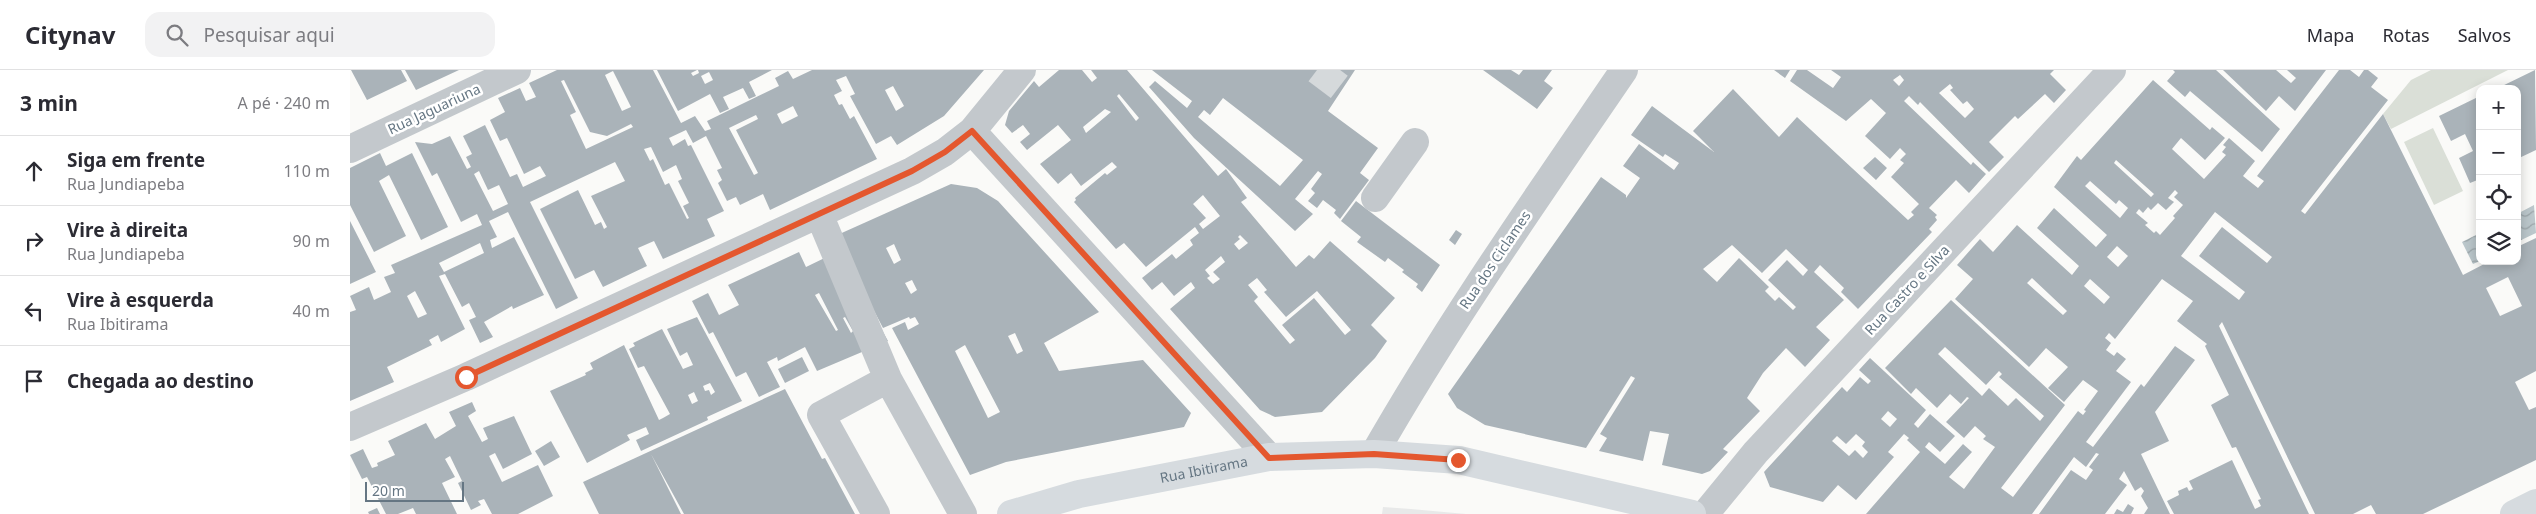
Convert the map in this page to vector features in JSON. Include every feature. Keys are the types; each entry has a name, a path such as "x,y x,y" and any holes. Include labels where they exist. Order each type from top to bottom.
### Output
{"main road":[{"name":"Rua Ibitirama","path":"1012,514 1079,494 1269,458 1374,454 1458,460 1692,514"},
{"path":"2514,514 2536,503"}],"street":[{"name":"Rua Jaguariuna","path":"350,149 517,70"},
{"path":"350,427 466,377 912,171 945,152 972,131 1022,70"},
{"name":"Rua dos Ciclames","path":"1374,454 1413,386 1482,279 1624,70"},
{"name":"Rua Castro e Silva","path":"1705,514 1755,453 2112,70"},
{"path":"972,131 1269,458"},
{"path":"1375,198 1415,142"},
{"path":"819,214 888,379 964,514"},
{"path":"876,514 821,415 888,379"}],"shaded area":[{"path":"2431,70 2508,70 2391,129 2383,114 2411,80"},
{"path":"2433,128 2463,191 2434,205 2404,142"},
{"path":"1383,507 1411,509 1466,514 1382,514"}],"water":[{"path":"2534,205 2536,233 2521,240 2521,220 2521,212"},
{"path":"2476,235 2476,263 2473,264 2462,242"}],"building":[{"path":"351,70 401,70 407,81 367,100"},
{"path":"405,70 459,70 416,90"},
{"path":"557,70 653,70 681,123 695,116 705,131 711,129 707,121 779,86 775,78 788,71 793,79 812,70 984,70 944,116 897,145 891,136 876,144 850,96 855,94 846,76 836,80 842,91 834,95 839,105 842,104 850,119 854,116 877,159 770,210 763,194 740,205 736,197 727,201 718,183 722,180 717,170 722,168 706,136 693,143 686,130 669,138 673,146 685,139 688,146 691,145 724,211 707,219 715,236 663,259 654,241 638,248 647,266 603,287 594,270 575,279 540,209 578,190 595,225 601,222 604,229 607,227 591,196 625,181 615,162 530,202 578,298 556,309 508,212 489,221 497,237 490,240 492,248 514,237 544,295 513,309 512,306 484,322 493,337 480,343 469,320 476,317 469,303 462,307 445,274 439,276 465,329 441,342 438,335 429,340 432,345 387,367 394,382 350,401 350,312 356,310 350,296 369,287 374,300 391,292 384,277 395,273 391,265 482,225 477,214 461,222 437,173 432,176 415,142 432,144 450,136 467,169 471,167 466,157 472,154 463,136 485,125 510,177 517,174 523,187 546,176 540,166 524,174 507,138 500,141 490,120 505,112 498,98 520,88 526,101 536,97 529,83","holes":["613,71 631,107 622,111 605,75","564,80 590,132 607,136 631,124 633,127 586,149 570,115 576,112 561,81","893,86 904,106 896,111 885,90","793,106 798,116 782,124 777,114","756,115 758,119 736,130 758,173 754,175 729,128","651,147 663,172 676,165 682,179 678,181 689,203 683,206 689,218 687,219 669,183 665,185 653,159 650,161 644,149","479,171 488,190 499,185 508,204 493,211 474,174","480,243 484,253 444,272 439,263","415,291 427,314 418,318 407,296"]},
{"path":"657,70 697,70 691,73 693,76 699,73 698,70 772,70 749,82 756,96 749,99 743,88 723,97 729,109 720,113 710,94 678,111","holes":["709,72 713,80 705,84 701,76"]},
{"path":"1059,70 1082,70 1092,82 1097,78 1091,70 1127,70 1218,176 1226,169 1247,198 1241,202 1296,267 1309,255 1314,259 1330,241 1395,298 1371,325 1387,341 1375,358 1322,412 1275,417 1260,410 1170,309 1195,288 1191,282 1174,296 1162,282 1152,290 1142,278 1172,254 1176,259 1193,245 1190,240 1199,233 1195,227 1146,267 1124,243 1116,249 1074,202 1075,198 1105,173 1107,175 1117,167 1112,162 1081,186 1071,173 1058,184 1040,164 1071,140 1058,125 1027,150 1020,142 1030,134 1023,125 1012,133 1005,125 1009,111 1034,81 1039,87","holes":["1119,94 1139,118 1136,121 1117,96","1105,109 1111,112 1086,133 1083,127","1203,195 1220,216 1203,229 1199,224 1206,218 1193,204","1240,235 1248,243 1239,250 1234,244 1240,239 1238,237","1221,256 1225,262 1213,272 1220,279 1213,284 1207,278 1210,276 1205,270","1257,278 1267,290 1264,292 1286,317 1317,291 1351,330 1345,335 1314,298 1282,325 1295,340 1290,344 1254,301 1258,297 1248,285"]},
{"path":"1152,70 1355,70 1328,111 1378,148 1360,173 1369,180 1340,219 1334,213 1336,210 1323,200 1317,208 1308,201 1315,193 1311,189 1322,174 1318,171 1295,199 1313,214 1295,231 1194,138 1149,87 1155,81 1187,108 1192,101","holes":["1223,98 1303,160 1280,186 1198,117 1204,110 1210,115"]},
{"path":"1483,70 1511,70 1519,75 1523,70 1552,70 1544,81 1553,88 1537,109"},
{"path":"1774,70 1790,70 1785,78"},
{"path":"1797,70 1807,70 1833,88 1841,77 1831,70 2054,70 2050,74 2066,90 2054,103 2045,94 2018,119 2015,116 1989,142 2004,157 1989,172 1920,102 1918,105 1909,96 1904,101 1971,165 1973,162 1986,174 1969,193 1956,180 1929,208 1937,215 1935,217 1937,220 1929,229 1932,232 1858,309 1841,292 1844,288 1820,265 1814,272 1844,300 1816,327 1830,340 1805,367 1786,348 1763,373 1747,398 1760,411 1723,449 1728,452 1710,471 1702,474 1662,465 1669,434 1650,431 1643,461 1599,451 1607,438 1600,434 1635,378 1631,376 1586,448 1485,425 1457,408 1448,394 1601,177 1626,195 1626,198 1640,178 1623,166 1639,144 1674,170 1679,163 1665,154 1663,157 1631,135 1652,106 1714,152 1693,131 1733,89 1779,137 1797,117 1908,220 1914,215 1911,212 1919,204 1891,177 1904,163 1900,160 1906,154 1900,148 1890,159 1865,136 1886,113 1871,99 1846,121 1790,81","holes":["1900,75 1904,80 1899,86 1893,80","1950,84 1953,88 1950,90 1963,104 1967,101 1974,109 1965,118 1939,93","1732,245 1762,273 1786,249 1808,270 1803,276 1787,260 1768,280 1796,307 1793,310 1779,297 1775,301 1765,291 1769,287 1739,258 1717,282 1703,269"]},
{"path":"2173,70 2216,70 2280,129 2262,152 2190,91 2185,97 2167,81 2175,72"},
{"path":"2223,70 2276,70 2291,83 2296,78 2287,70 2326,70 2295,111 2279,96 2266,111"},
{"path":"2339,70 2350,70 2359,77 2364,70 2368,70 2378,78 2371,87 2388,100 2301,211 2305,214 2383,114 2463,275 2482,265 2521,265 2521,245 2536,238 2536,371 2515,382 2529,410 2536,407 2536,460 2423,514 2376,514 2371,505 2353,514 2315,514 2222,322 2219,326 2309,514 2174,514 2167,501 2179,495 2178,491 2187,487 2189,491 2193,489 2189,481 2232,460 2255,509 2261,506 2258,500 2261,499 2236,447 2232,448 2211,405 2229,395 2205,346 2207,344 2177,321 2193,301 2162,279 2115,339 2109,333 2105,338 2111,343 2106,350 2114,356 2117,352 2126,359 2116,371 2131,382 2086,442 2093,447 2141,384 2144,387 2175,346 2195,360 2155,412 2169,441 2141,454 2170,514 2144,514 2148,508 2141,496 2144,491 2141,487 2135,491 2124,471 2119,479 2127,485 2105,514 2039,514 2071,470 2086,480 2093,470 2089,467 2099,454 2096,453 2086,467 2074,457 2032,514 1866,514 1920,452 1907,440 1909,438 1904,434 1888,452 1894,457 1856,500 1838,485 1823,502 1770,487 1764,472 1842,387 1847,392 1860,377 1868,384 1871,381 1859,370 1870,358 1926,410 1914,424 1918,428 1930,414 1955,436 1940,452 1929,442 1925,447 1945,464 1963,444 1972,452 1949,477 1964,489 1995,447 1983,439 1986,436 1975,426 1964,438 1946,422 1969,398 1967,397 1961,404 1950,394 1937,408 1916,388 1911,394 1885,368 1951,300 2065,405 2001,488 2013,497 2078,411 2083,415 2086,411 2084,410 2098,391 2083,380 2064,402 2048,388 2068,367 2046,348 2029,367 1955,299 1973,279 1957,265 1980,239 1993,252 2017,225 2072,275 2079,266 2037,228 2054,208 2096,247 2107,235 2054,187 2077,156 2081,160 2153,80 2210,130 2212,127 2225,138 2205,160 2181,138 2172,149 2204,179 2226,155 2222,152 2226,147 2223,145 2229,138 2255,161 2243,176 2258,188 2264,181 2257,176","holes":["2116,160 2154,194 2151,197 2114,163","2090,181 2116,204 2119,200 2128,208 2120,218 2085,186","2175,190 2178,193 2174,197 2183,205 2173,216 2175,218 2160,235 2156,231 2154,233 2145,225 2148,223 2136,213 2139,209 2143,213 2148,207 2151,210 2158,203 2166,210 2174,202 2168,198","2215,212 2272,257 2267,263 2222,227 2199,256 2245,292 2239,300 2181,256","2117,246 2128,256 2118,267 2107,257","2508,277 2522,306 2500,316 2486,288","2032,278 2067,311 2063,315 2027,283","2090,279 2110,297 2104,304 2084,286","1945,347 1986,385 1999,371 2002,374 1999,377 2044,416 2040,421 2016,398 2008,406 1989,388 1982,396 1938,354","1888,411 1897,419 1890,427 1881,419","1856,434 1865,442 1862,446 1868,452 1863,458 1855,450 1849,456 1832,441 1837,436 1846,444"]},
{"path":"2535,70 2536,150 2521,157 2521,85 2504,85"},
{"path":"2476,98 2476,181 2470,183 2459,158 2473,151 2465,134 2451,141 2439,116"},
{"path":"380,153 386,166 412,153 448,227 421,240 389,175 379,181 406,236 374,252 350,205 350,168"},
{"path":"1875,157 1887,168 1876,180 1863,168"},
{"path":"951,184 977,188 998,201 1099,312 1044,343 1059,371 1143,360 1191,413 1184,427 1006,462 970,475 892,328 905,322 908,330 919,324 915,317 910,319 909,317 883,328 835,236","holes":["894,244 901,260 894,264 886,248","912,280 917,290 911,294 905,283","1015,333 1023,351 1017,354 1008,336","965,345 1000,412 988,418 955,351"]},
{"path":"1356,201 1440,265 1422,292 1416,287 1418,284 1402,272 1404,270 1388,258 1385,262 1357,242 1361,237 1341,221"},
{"path":"350,221 376,272 350,284"},
{"path":"1456,230 1462,234 1455,245 1449,240"},
{"path":"839,251 888,341 817,371 805,347 778,361 777,357 767,362 780,387 759,397 746,372 736,377 713,332 709,334 692,301 708,293 719,315 739,305 728,285 799,252 806,267","holes":["819,293 838,330 836,331 815,295","845,317 853,331 851,333 843,318"]},
{"path":"697,317 742,401 707,417 708,420 641,451 636,440 649,434 646,427 627,435 630,440 587,463 550,391 586,375 585,373 593,369 590,363 624,345 659,420 663,418 670,414 644,366 638,368 629,349 635,346 633,343 662,329 683,369 693,365 687,352 680,356 667,329","holes":["710,383 715,392 711,395 709,390 705,391 703,386","694,392 698,401 692,404 688,395"]},
{"path":"802,357 809,371 785,383 778,369"},
{"path":"785,389 822,459 825,458 855,514 684,514 651,454 681,514 599,514 583,482"},
{"path":"472,402 476,411 468,416 482,442 488,439 483,428 514,416 532,454 503,469 495,453 489,456 502,482 538,465 553,496 518,514 492,514 484,499 478,501 481,505 471,510 458,483 462,481 450,456 445,459 455,477 442,483 457,514 416,514 413,508 398,514 386,514 367,477 362,479 350,455 363,449 372,468 378,466 377,463 395,455 388,441 426,423 435,439 456,426 449,412"},
{"path":"551,441 560,457 544,466 535,451"},
{"path":"2128,504 2134,508 2131,514 2114,514 2117,509 2123,512"},
{"path":"377,508 380,514 369,514 368,512"}],"tunnel":[{"path":"1317,70 1342,89"}],"route":[{"path":"466,377 912,171 945,152 972,131 1269,458 1374,454 1458,460"}]}
